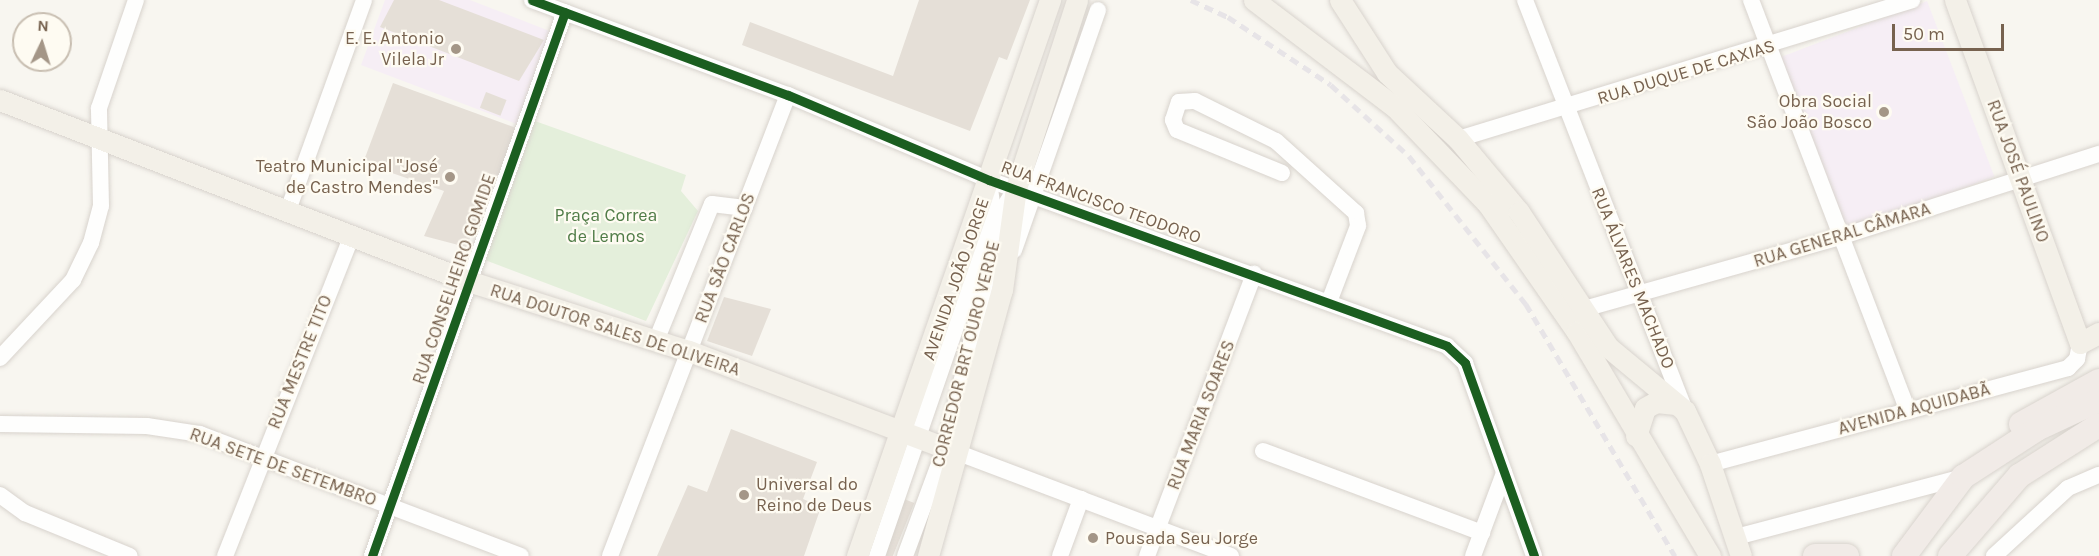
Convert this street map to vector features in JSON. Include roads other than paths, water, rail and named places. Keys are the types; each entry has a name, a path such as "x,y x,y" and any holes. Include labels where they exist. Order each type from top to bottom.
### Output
{"highway":[{"path":"1904,556 1962,477 1991,456 2040,411 2099,381"},
{"path":"1991,456 2099,400"},
{"path":"1950,556 2019,476 2099,426"},
{"path":"2019,476 2099,438"},
{"path":"1815,556 1847,556"}],"main road":[{"name":"AVENIDA JOÃO JORGE","path":"857,556 912,436 989,180 1050,0"},
{"name":"AVENIDA JOÃO JORGE","path":"928,556 952,440 1002,290 1024,191 1077,0"},
{"path":"1254,0 1395,107 1451,162 1527,256 1710,556"},
{"path":"1340,0 1387,73 1458,139 1519,213 1608,347 1681,407"},
{"name":"RUA JOSÉ PAULINO","path":"1955,0 2022,179 2079,343"},
{"name":"RUA DOUTOR SALES DE OLIVEIRA","path":"0,100 287,213 471,282 689,351 912,436 952,440"},
{"path":"2079,343 2099,333"},
{"path":"1636,436 1645,408 1656,402 1681,407"},
{"name":"RUA ÁLVARES MACHADO","path":"1681,407 1710,464 1738,547"}],"street":[{"path":"0,358 73,280 91,243 101,206 96,136 102,96 136,0"},
{"path":"287,213 364,0"},
{"name":"RUA FRANCISCO TEODORO","path":"532,0 788,95 989,180 1254,274 1458,352 1533,556"},
{"name":"RUA ÁLVARES MACHADO","path":"1525,0 1566,110 1643,295 1681,407"},
{"path":"1751,0 1908,411"},
{"name":"RUA DUQUE DE CAXIAS","path":"1458,139 1566,110 1912,0"},
{"name":"AVENIDA JOÃO JORGE","path":"1024,191 1098,10"},
{"name":"RUA CONSELHEIRO GOMIDE","path":"372,556 565,12"},
{"name":"RUA SÃO CARLOS","path":"610,556 788,95"},
{"path":"1282,173 1177,130 1173,120 1179,102 1195,101 1276,141 1356,213 1358,226 1329,302"},
{"name":"RUA GENERAL CÂMARA","path":"1584,309 1643,295 1843,236 2099,154"},
{"name":"CORREDOR BRT OURO VERDE","path":"905,556 952,440 1004,207 1024,191"},
{"path":"656,341 712,204 746,208"},
{"name":"RUA MESTRE TITO","path":"225,556 262,457 352,236"},
{"name":"RUA MARIA SOARES","path":"1147,556 1254,274"},
{"name":"AVENIDA AQUIDABÃ","path":"1710,464 2068,368 2077,359 2079,343"},
{"name":"RUA SETE DE SETEMBRO","path":"0,424 173,428 262,457 521,556"},
{"name":"CORREDOR BRT OURO VERDE","path":"877,556 912,436"},
{"name":"RUA DOUTOR SALES DE OLIVEIRA","path":"952,440 1081,499 1157,530 1231,556"},
{"path":"1263,451 1482,532"},
{"path":"1473,556 1504,473"},
{"path":"1994,556 2068,488 2099,475"},
{"path":"1738,547 1962,477"},
{"path":"0,495 25,513 130,556"},
{"path":"1060,556 1081,499"}],"railway":[{"path":"1191,0 1228,17 1331,85 1409,156 1526,304 1675,556"}],"place":[{"name":"E. E. Antonio Vilela Jr","path":"456,49"},
{"name":"Obra Social São João Bosco","path":"1884,112"},
{"name":"Teatro Municipal \"José de Castro Mendes\"","path":"450,177"},
{"name":"Universal do Reino de Deus","path":"744,495"},
{"name":"Pousada Seu Jorge","path":"1093,538"}],"park label":[{"name":"Praça Correa de Lemos","path":"606,226"}]}
